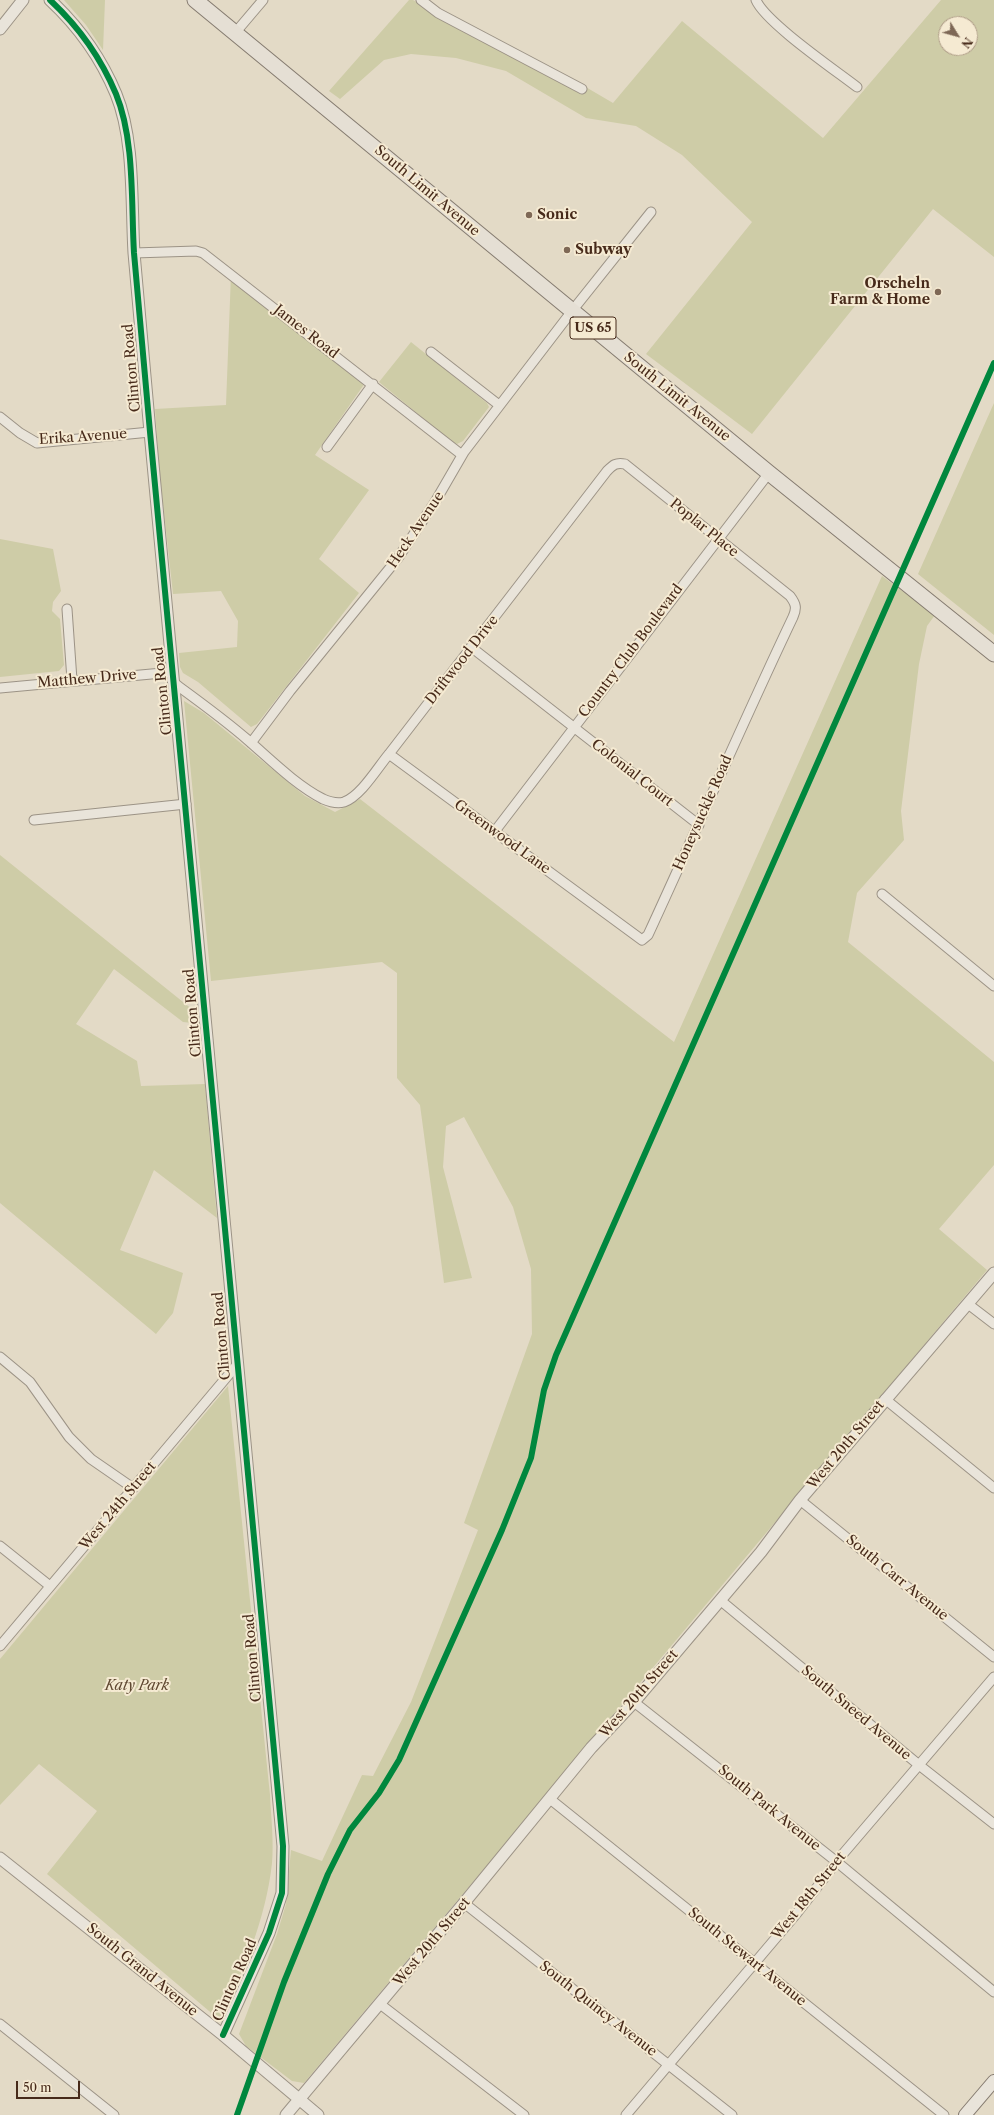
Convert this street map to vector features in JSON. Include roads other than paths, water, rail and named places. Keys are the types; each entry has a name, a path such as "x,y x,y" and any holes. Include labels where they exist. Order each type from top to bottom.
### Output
{"highway":[{"name":"South Limit Avenue","path":"195,0 572,311 994,654"}],"main road":[{"path":"965,2115 994,2081"}],"street":[{"path":"0,28 23,0"},
{"name":"Clinton Road","path":"50,0 72,21 104,70 116,95 129,146 134,253 150,432 186,804 236,1366 283,1846 282,1893 269,1933 223,2035"},
{"path":"235,33 263,0"},
{"path":"421,0 438,13 582,89"},
{"path":"756,0 758,6 781,28 857,87"},
{"name":"Heck Avenue","path":"251,743 294,686 398,558 435,502 462,455 499,404 651,212"},
{"name":"James Road","path":"134,253 203,252 462,455"},
{"path":"431,352 499,404"},
{"path":"327,447 373,384"},
{"name":"Erika Avenue","path":"0,417 25,437 37,443 150,432"},
{"name":"Poplar Place","path":"575,512 612,466 619,463 625,464 790,596 795,602 796,610 775,654"},
{"name":"Country Club Boulevard","path":"495,831 717,539 770,473"},
{"name":"Driftwood Drive","path":"251,743 281,769 312,792 330,802 344,802 358,792 389,754 575,512"},
{"path":"67,609 72,680"},
{"name":"Colonial Court","path":"471,647 699,825"},
{"name":"Honeysuckle Road","path":"615,920 642,940 645,938 699,825 751,704 775,654"},
{"name":"Matthew Drive","path":"0,688 72,680 173,672"},
{"path":"174,683 251,743"},
{"name":"Greenwood Lane","path":"389,754 615,920"},
{"path":"34,820 186,804"},
{"path":"882,894 994,986"},
{"name":"West 20th Street","path":"286,2115 464,1903 591,1748 634,1702 761,1552 800,1500 994,1273"},
{"path":"968,1304 994,1324"},
{"path":"0,1357 30,1382 69,1438 91,1459 133,1488"},
{"name":"West 24th Street","path":"0,1646 236,1366"},
{"path":"885,1399 994,1488"},
{"name":"South Carr Avenue","path":"800,1500 994,1657"},
{"path":"0,1546 50,1586"},
{"name":"South Sneed Avenue","path":"720,1600 919,1766 994,1824"},
{"name":"West 18th Street","path":"626,2115 994,1677"},
{"name":"South Park Avenue","path":"634,1702 837,1862 994,1992"},
{"name":"South Stewart Avenue","path":"550,1799 944,2115"},
{"name":"South Grand Avenue","path":"0,1858 223,2035 318,2115"},
{"name":"South Quincy Avenue","path":"464,1903 732,2115"},
{"path":"380,2004 524,2115"},
{"path":"0,2024 114,2115"}],"place":[{"name":"Sonic","path":"529,215"},
{"name":"Subway","path":"567,250"},
{"name":"Orscheln Farm & Home","path":"938,292"}],"park label":[{"name":"Katy Park","path":"137,1686"}]}
